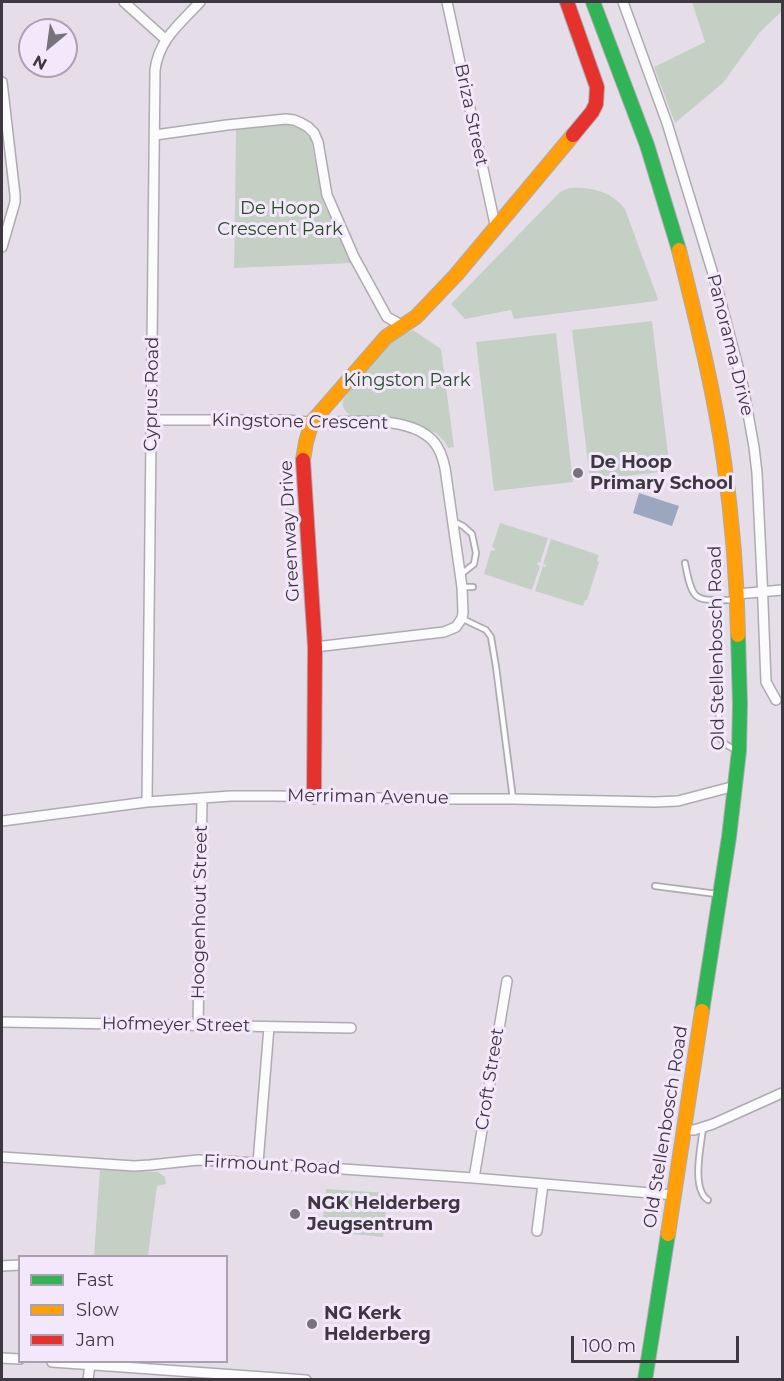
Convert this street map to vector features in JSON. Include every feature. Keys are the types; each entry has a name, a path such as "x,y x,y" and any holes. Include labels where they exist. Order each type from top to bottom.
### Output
{"street":[{"path":"124,2 165,39"},
{"name":"Cyprus Road","path":"147,802 155,70 159,51 165,39 200,2"},
{"name":"Briza Street","path":"447,2 496,229"},
{"name":"Greenway Drive","path":"314,796 315,647 303,461 305,442 312,422 387,337 425,308 496,229 592,112 596,104 597,87 567,2"},
{"name":"Old Stellenbosch Road","path":"593,2 647,145 679,251 706,364 724,460 737,597 740,704 739,751 735,786 645,1380"},
{"name":"Panorama Drive","path":"623,2 667,123 717,288 743,386 757,473 766,682 779,702"},
{"path":"2,82 15,190 15,202 2,247"},
{"path":"155,135 286,119 308,127 318,142 327,195 354,257 387,316 403,326"},
{"name":"Kingstone Crescent","path":"152,420 383,422 415,430 424,435 433,441 443,457 462,587 462,618"},
{"path":"737,597 763,591 783,590"},
{"path":"315,647 444,632 456,627 462,618"},
{"name":"Merriman Avenue","path":"2,821 147,802 202,798 314,796 667,802 735,786"},
{"name":"Hoogenhout Street","path":"198,1026 202,798"},
{"name":"Croft Street","path":"474,1178 507,981"},
{"name":"Hofmeyer Street","path":"2,1022 351,1028"},
{"path":"258,1163 269,1027"},
{"path":"684,1130 703,1127 783,1093"},
{"name":"Firmount Road","path":"2,1156 134,1166 198,1160 258,1163 674,1195"},
{"path":"537,1231 543,1184"},
{"path":"2,1266 18,1265"},
{"path":"2,1358 18,1359"},
{"path":"71,1363 183,1375 306,1380"},
{"path":"88,1380 90,1364"}],"lane":[{"path":"453,521 472,534 476,553 474,564 460,575"},
{"path":"685,563 691,590 695,596 707,601 721,601 737,597"},
{"path":"462,587 473,587"},
{"path":"721,601 718,616 719,734 726,746 739,751"},
{"path":"462,618 486,630 491,637 513,799"},
{"path":"655,886 720,895"},
{"path":"703,1127 699,1189 701,1195 708,1200"}],"green space":[{"path":"692,2 782,2 782,11 760,32 723,83 675,123 654,67 705,42"},
{"name":"De Hoop Crescent Park","path":"285,124 300,129 311,140 323,202 352,263 234,268 236,130"},
{"path":"569,188 600,191 613,198 625,209 658,299 514,319 511,310 465,319 451,304 560,192"},
{"path":"652,321 670,471 590,480 572,330"},
{"name":"Kingston Park","path":"413,330 441,349 454,447 448,448 436,433 397,419 350,415 343,406 343,400 373,359 391,342"},
{"path":"556,333 573,482 494,491 476,342"},
{"path":"500,523 548,538 540,563 537,564 540,566 532,590 484,574 491,550 495,549 492,547"},
{"path":"551,539 599,555 597,561 599,562 583,606 535,591 543,566 546,565 543,564"},
{"path":"100,1169 158,1172 165,1177 166,1184 157,1186 148,1255 94,1255"},
{"path":"326,1189 388,1193 383,1237 322,1231"}],"water":[{"path":"639,493 679,506 672,526 633,513"}],"traffic: fast":[{"path":"593,2 647,145 679,250"},
{"path":"702,1011 729,837 739,751 738,635"},
{"path":"645,1380 668,1234"}],"traffic: slow":[{"path":"303,460 312,422 386,337 416,317 456,275 573,135"},
{"path":"679,250 720,434 734,548 738,635"},
{"path":"668,1234 702,1011"}],"traffic: jam":[{"path":"567,2 597,87 596,104 573,135"},
{"path":"303,460 315,647 314,797"}],"place":[{"name":"De Hoop Primary School","path":"578,473"},
{"name":"NGK Helderberg Jeugsentrum","path":"295,1214"},
{"name":"NG Kerk Helderberg","path":"312,1324"}]}
